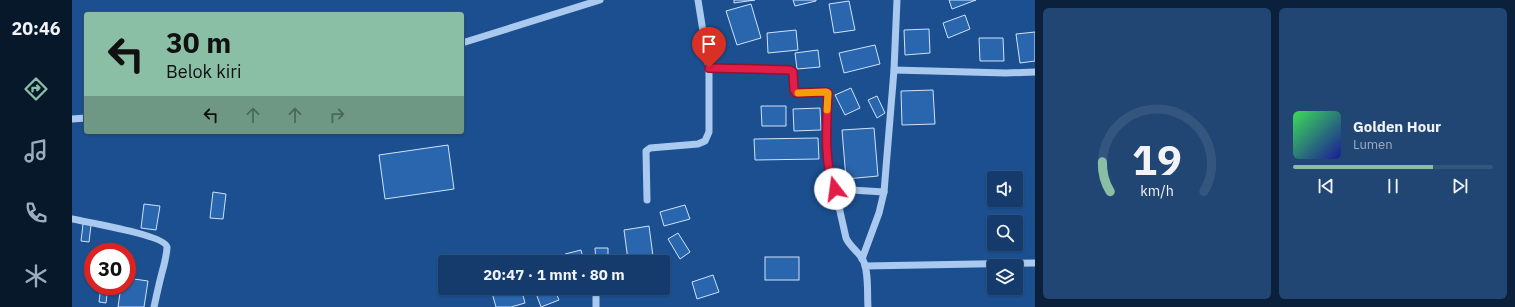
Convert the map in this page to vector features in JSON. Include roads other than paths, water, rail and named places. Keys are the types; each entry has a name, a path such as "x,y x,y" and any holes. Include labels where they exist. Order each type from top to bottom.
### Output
{"street":[{"path":"464,42 600,0"},
{"path":"647,200 646,151 650,148 698,144 705,141 709,132 709,68 698,0"},
{"path":"862,259 879,214 884,192 894,70 897,0"},
{"path":"709,68 790,70 793,72 794,90 796,93 828,93 826,144 832,183 835,189 846,238 849,245 862,259 865,266 868,307"},
{"path":"894,70 1006,73 1035,72"},
{"path":"72,119 84,118"},
{"path":"835,189 884,192"},
{"path":"72,219 110,226 149,236 165,244 167,247 154,307"},
{"path":"865,266 1035,263"},
{"path":"596,297 596,307"}]}
